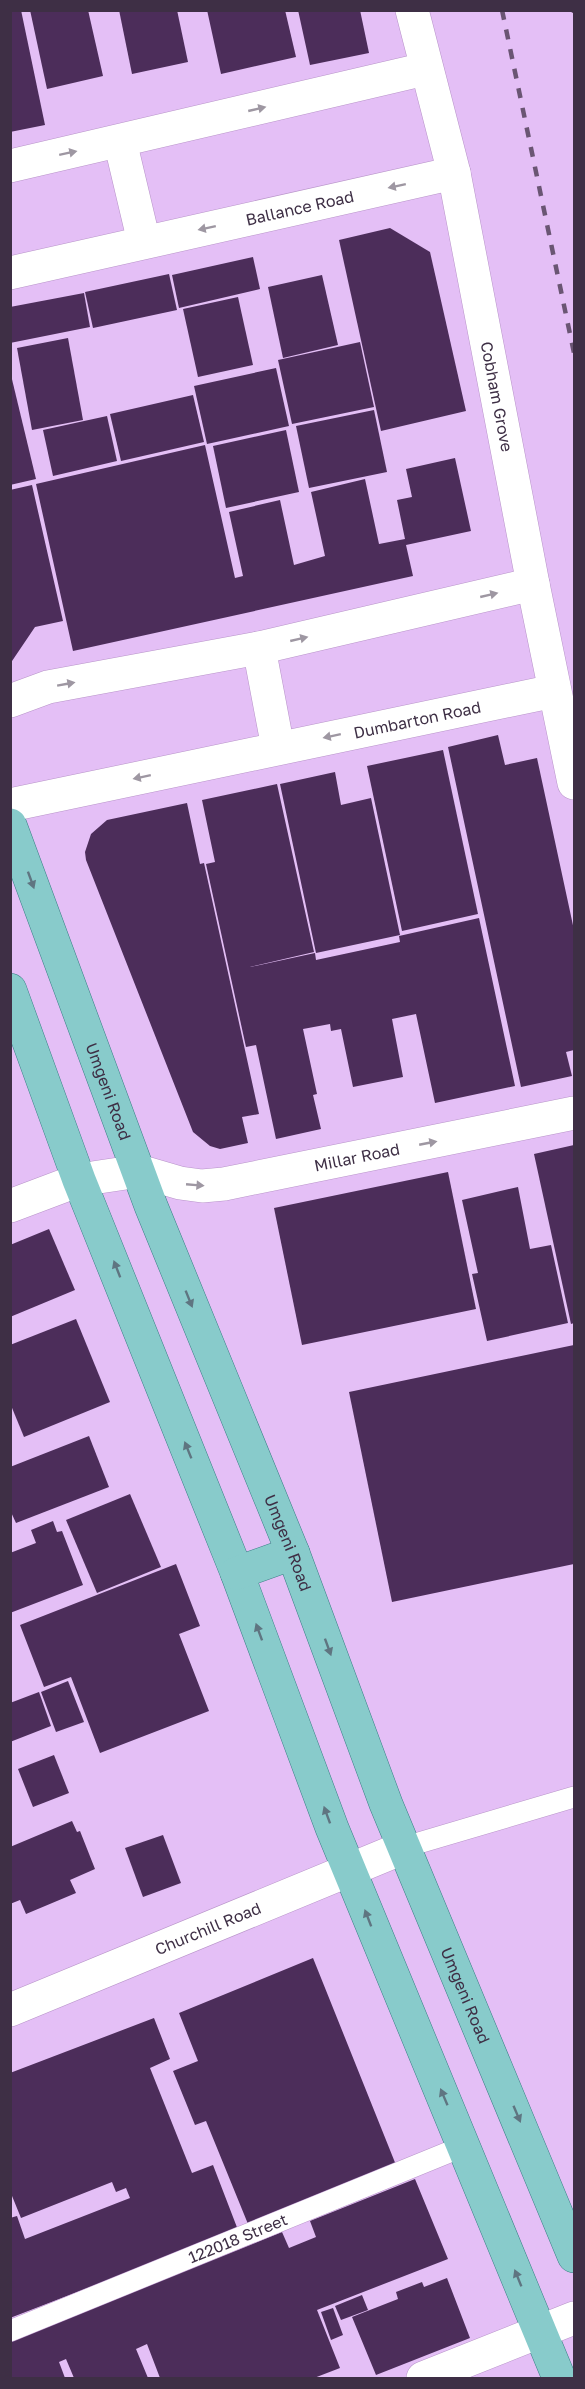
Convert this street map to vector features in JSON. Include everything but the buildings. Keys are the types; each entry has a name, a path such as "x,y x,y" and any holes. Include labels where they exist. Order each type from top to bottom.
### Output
{"main road":[{"name":"Umgeni Road","path":"10,825 139,1171 293,1553 405,1847 574,2256"},
{"path":"10,990 79,1180 237,1573 349,1869 559,2379"},
{"path":"237,1573 293,1553"}],"street":[{"name":"Cobham Grove","path":"412,10 425,69 454,173 554,691 574,783"},
{"path":"10,166 425,69"},
{"path":"120,141 144,242"},
{"name":"Ballance Road","path":"10,273 454,173"},
{"path":"10,701 48,687 259,648 533,584"},
{"path":"259,648 278,748"},
{"name":"Dumbarton Road","path":"10,806 554,691"},
{"name":"Millar Road","path":"139,1171 180,1183 202,1186 224,1184 574,1113"},
{"path":"10,1206 79,1180 139,1171"},
{"name":"Churchill Road","path":"10,2010 405,1847"},
{"path":"423,2379 574,2318"}],"lane":[{"path":"405,1847 574,1797"},
{"name":"122018 Street","path":"10,2331 464,2146"}],"railway":[{"path":"502,10 574,353"}]}
